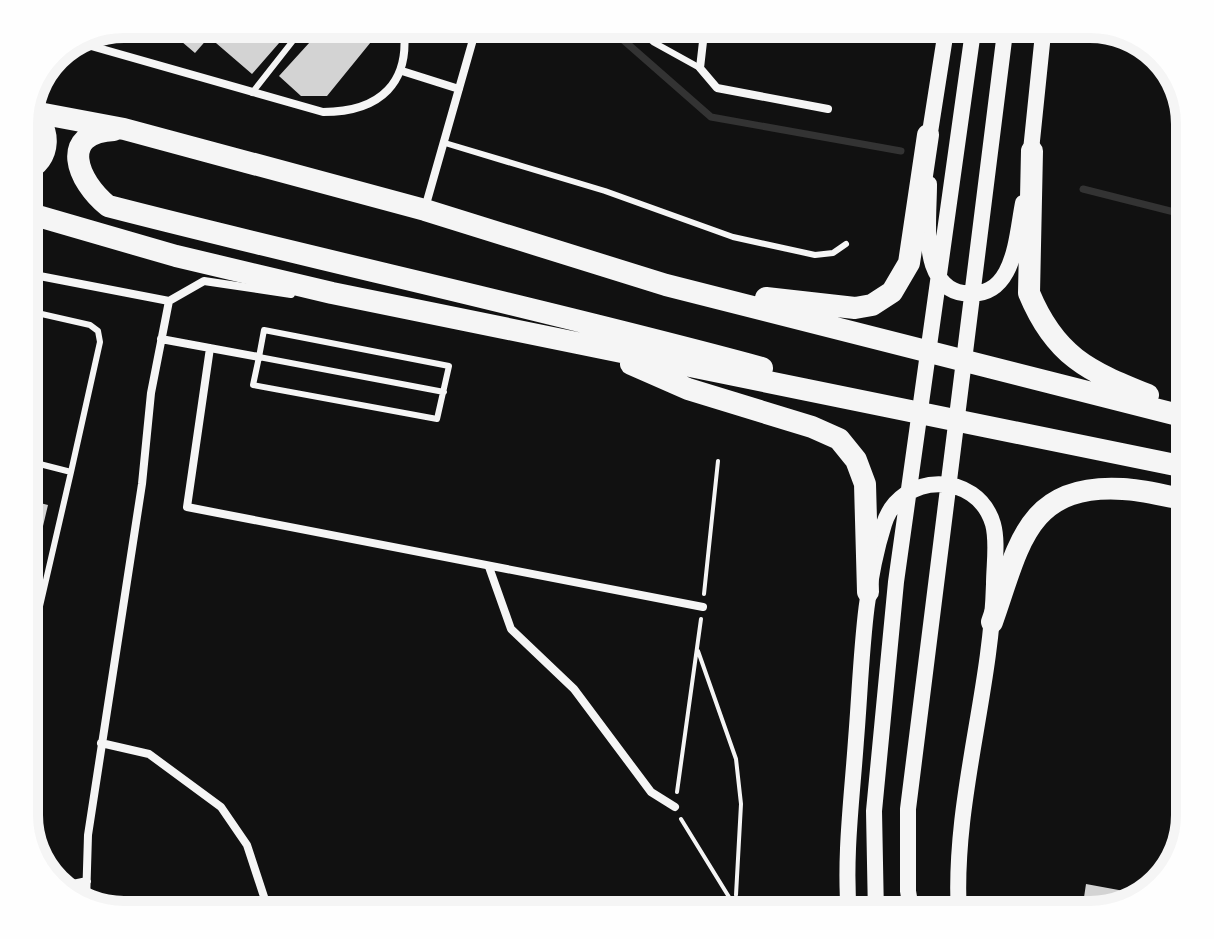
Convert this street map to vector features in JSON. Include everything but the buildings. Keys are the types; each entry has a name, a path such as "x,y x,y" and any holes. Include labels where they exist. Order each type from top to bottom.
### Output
{"highway":[{"path":"39,114 124,129 425,210 666,285 1176,412"},
{"path":"38,120 46,132 45,152 38,162"},
{"path":"124,129 96,131 85,138 80,149 78,169 95,195 108,206 621,329 776,372 830,395"},
{"path":"666,285 838,307 872,305 901,282 909,263 928,135"},
{"path":"1032,151 1029,293 1051,337 1068,356 1098,375 1176,409"},
{"path":"38,216 176,256 332,293 1176,465"},
{"path":"593,348 688,389 812,427 839,439 856,460 865,484 868,592"},
{"path":"992,622 1025,535 1051,501 1072,491 1095,488 1125,489 1176,498"}],"main road":[{"path":"945,38 928,135 929,226 933,265 943,284 966,294 989,290 1012,263 1032,151 1043,38"},
{"path":"876,901 874,811 896,582 972,38"},
{"path":"910,901 908,809 1004,38"},
{"path":"849,901 850,830 868,592 885,521 893,506 905,494 924,485 953,485 979,500 993,524 992,622 963,830 960,901"}],"street":[{"path":"90,46 323,112 352,112 378,101 402,71 405,38"},
{"path":"425,210 473,38"},
{"path":"703,38 700,68 717,88 828,109"},
{"path":"402,71 459,89"},
{"path":"38,276 169,301 204,281 293,294 332,293"},
{"path":"86,892 88,835 169,301"},
{"path":"161,339 259,357"},
{"path":"210,348 187,507 703,607"},
{"path":"489,567 511,629 574,689 651,792 675,807"},
{"path":"101,743 149,754 221,807 247,845 265,901"},
{"path":"73,884 87,881"}],"lane":[{"path":"252,93 295,38"},
{"path":"648,38 700,68"},
{"path":"445,143 605,191 733,237 815,255 833,253 846,244"},
{"path":"38,313 90,325 98,331 100,342 38,615"},
{"path":"264,330 449,366 437,419 253,385 259,357 264,330"},
{"path":"259,357 444,392"},
{"path":"38,464 71,472"}],"path":[{"path":"718,461 703,607 675,807 692,840 732,901"},
{"path":"697,649 736,759 741,804 735,901"}],"waterway":[{"path":"621,38 711,117 901,151"},
{"path":"1083,189 1176,212"}]}
